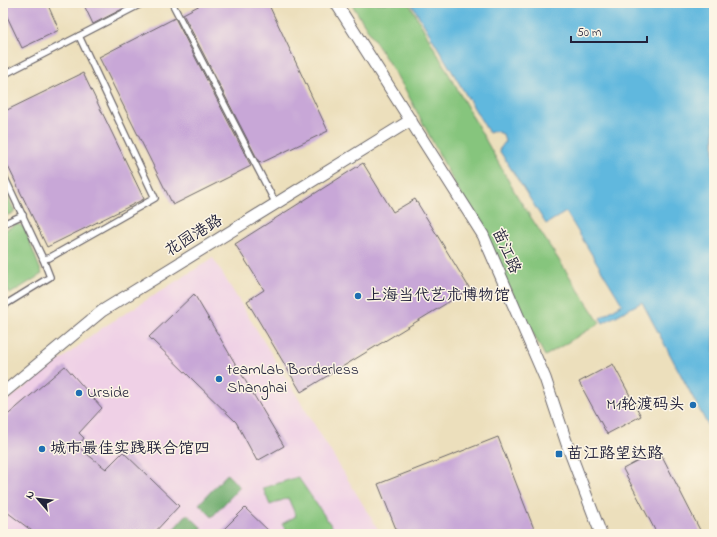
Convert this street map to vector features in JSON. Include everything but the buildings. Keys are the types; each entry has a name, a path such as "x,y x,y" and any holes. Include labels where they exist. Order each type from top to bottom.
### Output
{"street":[{"name":"苗江路","path":"336,3 483,236 544,378 568,447 602,534"},
{"name":"花园港路","path":"3,393 102,311 411,120"}],"lane":[{"path":"3,75 142,3"},
{"path":"172,3 276,204"},
{"path":"44,259 49,258 155,198 79,36"},
{"path":"3,174 44,259 50,277 3,306"},
{"path":"3,224 22,215"}],"shaded area":[{"path":"213,258 381,534 3,534 3,404 102,328"}],"green space":[{"path":"351,3 409,3 517,196 600,323 545,356 405,89"},
{"path":"3,186 15,212 3,217"},
{"path":"17,224 24,227 42,274 10,294 3,279 3,231"},
{"path":"227,474 240,487 212,517 199,504"},
{"path":"298,477 337,534 288,534 282,524 296,516 288,498 270,505 263,488"},
{"path":"187,514 202,528 196,534 169,534"}],"water":[{"path":"411,3 714,3 714,437 642,302 603,323 600,318 622,304 566,212 546,224 499,150 505,142 503,134 495,131 489,133"}],"place":[{"name":"上海当代艺术博物馆","path":"358,296"},
{"name":"teamLab Borderless Shanghai","path":"219,379"},
{"name":"Urside","path":"79,393"},
{"name":"M1轮渡码头","path":"693,405"},
{"name":"城市最佳实践联合馆四","path":"42,449"},
{"name":"苗江路望达路","path":"559,454"}]}
